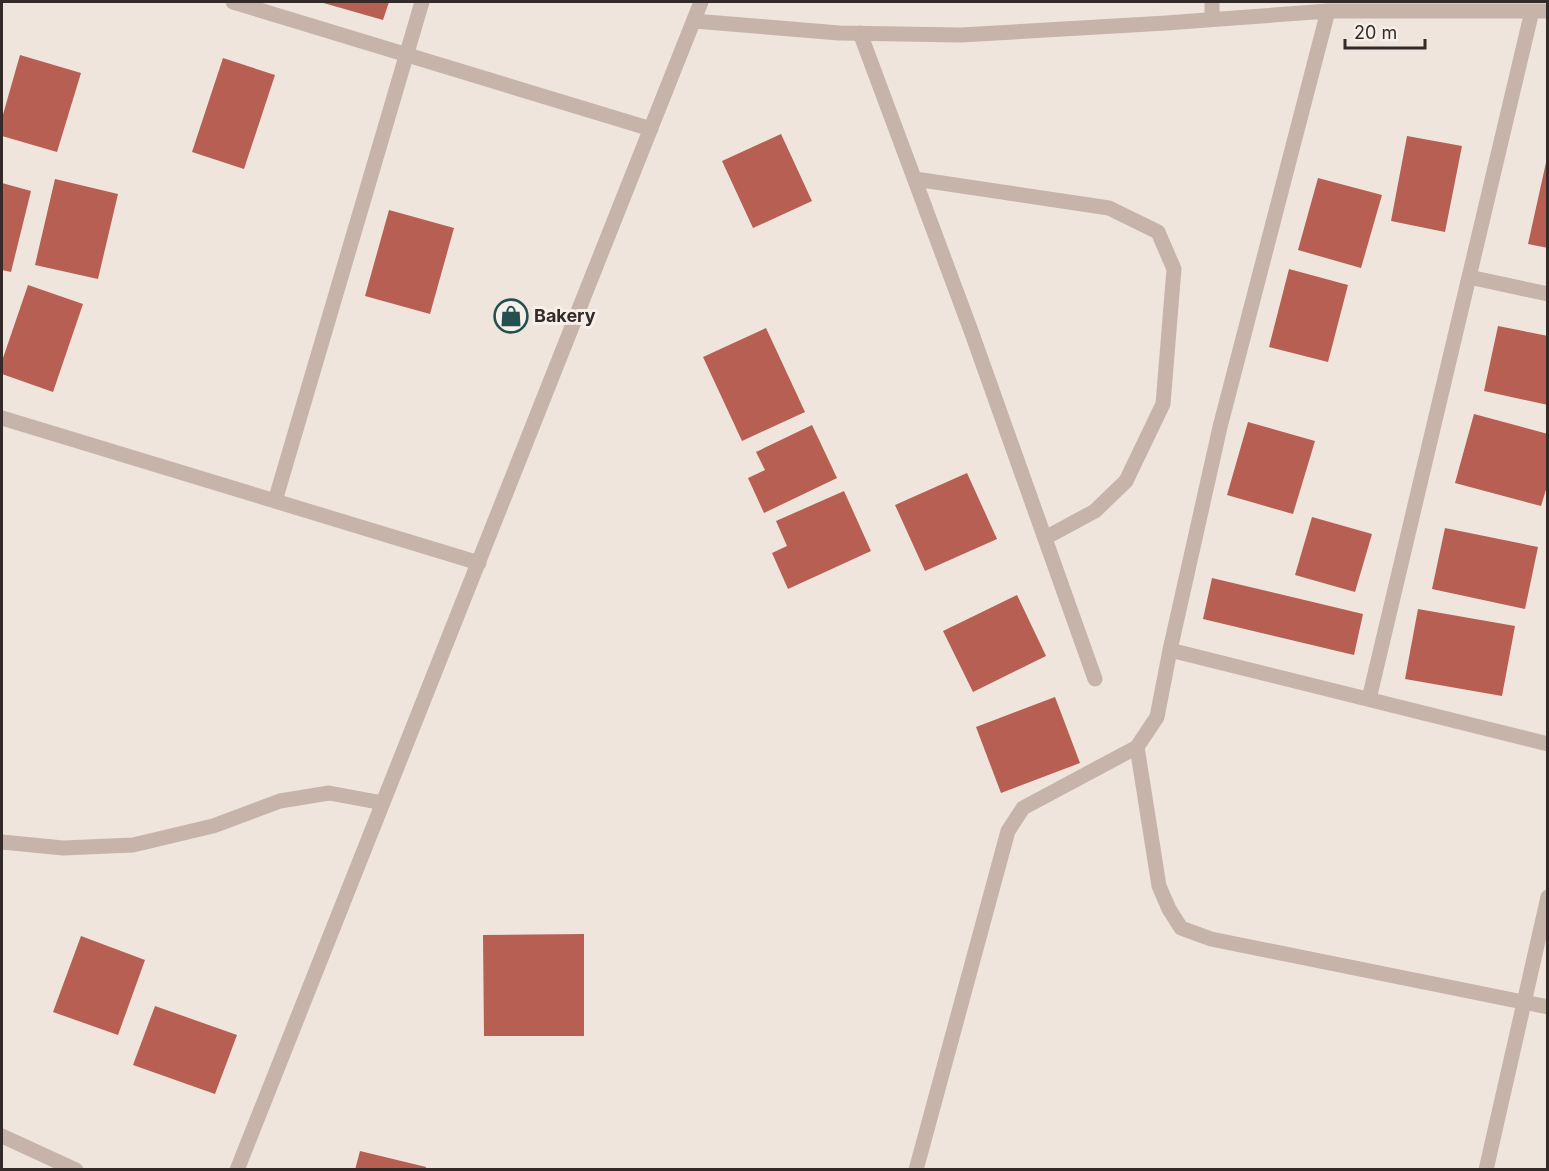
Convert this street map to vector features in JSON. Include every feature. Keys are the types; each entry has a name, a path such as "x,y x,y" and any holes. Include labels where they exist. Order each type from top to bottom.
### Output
{"street":[{"path":"232,2 651,129"},
{"path":"274,501 422,2"},
{"path":"237,1170 701,2"},
{"path":"1212,2 1212,20"},
{"path":"694,21 839,33 961,35 1328,11 1454,7 1540,11 1469,277 1369,699"},
{"path":"916,1170 1008,831 1023,808 1137,747 1157,717 1220,427 1328,11"},
{"path":"860,33 1095,679"},
{"path":"915,179 1109,208 1158,232 1174,269 1163,404 1159,413 1125,481 1095,511 1045,538"},
{"path":"1469,277 1548,294"},
{"path":"2,418 479,563"},
{"path":"1170,650 1548,744"},
{"path":"1137,747 1159,886 1180,928 1211,939 1548,1007"},
{"path":"2,842 63,848 133,845 213,826 280,801 329,793 383,803"},
{"path":"1486,1170 1548,897"},
{"path":"2,1136 76,1170"}],"building":[{"path":"320,2 389,2 383,20"},
{"path":"20,55 81,73 57,152 2,136 2,118"},
{"path":"223,58 275,75 244,169 192,152"},
{"path":"781,134 812,201 753,228 722,161"},
{"path":"1407,136 1462,146 1445,232 1391,221"},
{"path":"1548,158 1548,248 1528,244"},
{"path":"1318,178 1382,195 1361,268 1298,250"},
{"path":"55,179 118,194 98,279 35,265"},
{"path":"2,183 31,191 11,272 2,270"},
{"path":"389,210 454,228 430,314 365,296"},
{"path":"1289,269 1348,285 1328,362 1269,347"},
{"path":"28,285 83,304 53,392 2,374 2,361"},
{"path":"1498,326 1548,336 1548,405 1484,391"},
{"path":"766,328 805,412 742,441 703,357"},
{"path":"1474,414 1548,434 1548,483 1541,506 1455,483"},
{"path":"1248,422 1315,441 1293,514 1227,495"},
{"path":"812,425 837,478 764,513 748,478 765,470 756,452"},
{"path":"967,473 997,539 925,571 895,505"},
{"path":"844,491 871,551 788,589 772,553 787,546 776,521"},
{"path":"1312,517 1372,534 1355,592 1295,575"},
{"path":"1445,528 1538,547 1525,609 1432,589"},
{"path":"1212,578 1363,614 1354,655 1203,619"},
{"path":"1017,595 1046,656 973,692 943,631"},
{"path":"1418,609 1515,626 1502,696 1405,679"},
{"path":"1055,697 1080,763 1001,793 976,727"},
{"path":"584,934 584,1036 484,1036 483,935"},
{"path":"81,936 145,960 118,1035 53,1012"},
{"path":"155,1006 237,1035 215,1094 133,1065"},
{"path":"360,1151 426,1167 426,1170 355,1170"}],"place":[{"name":"Bakery","path":"511,316"}]}
